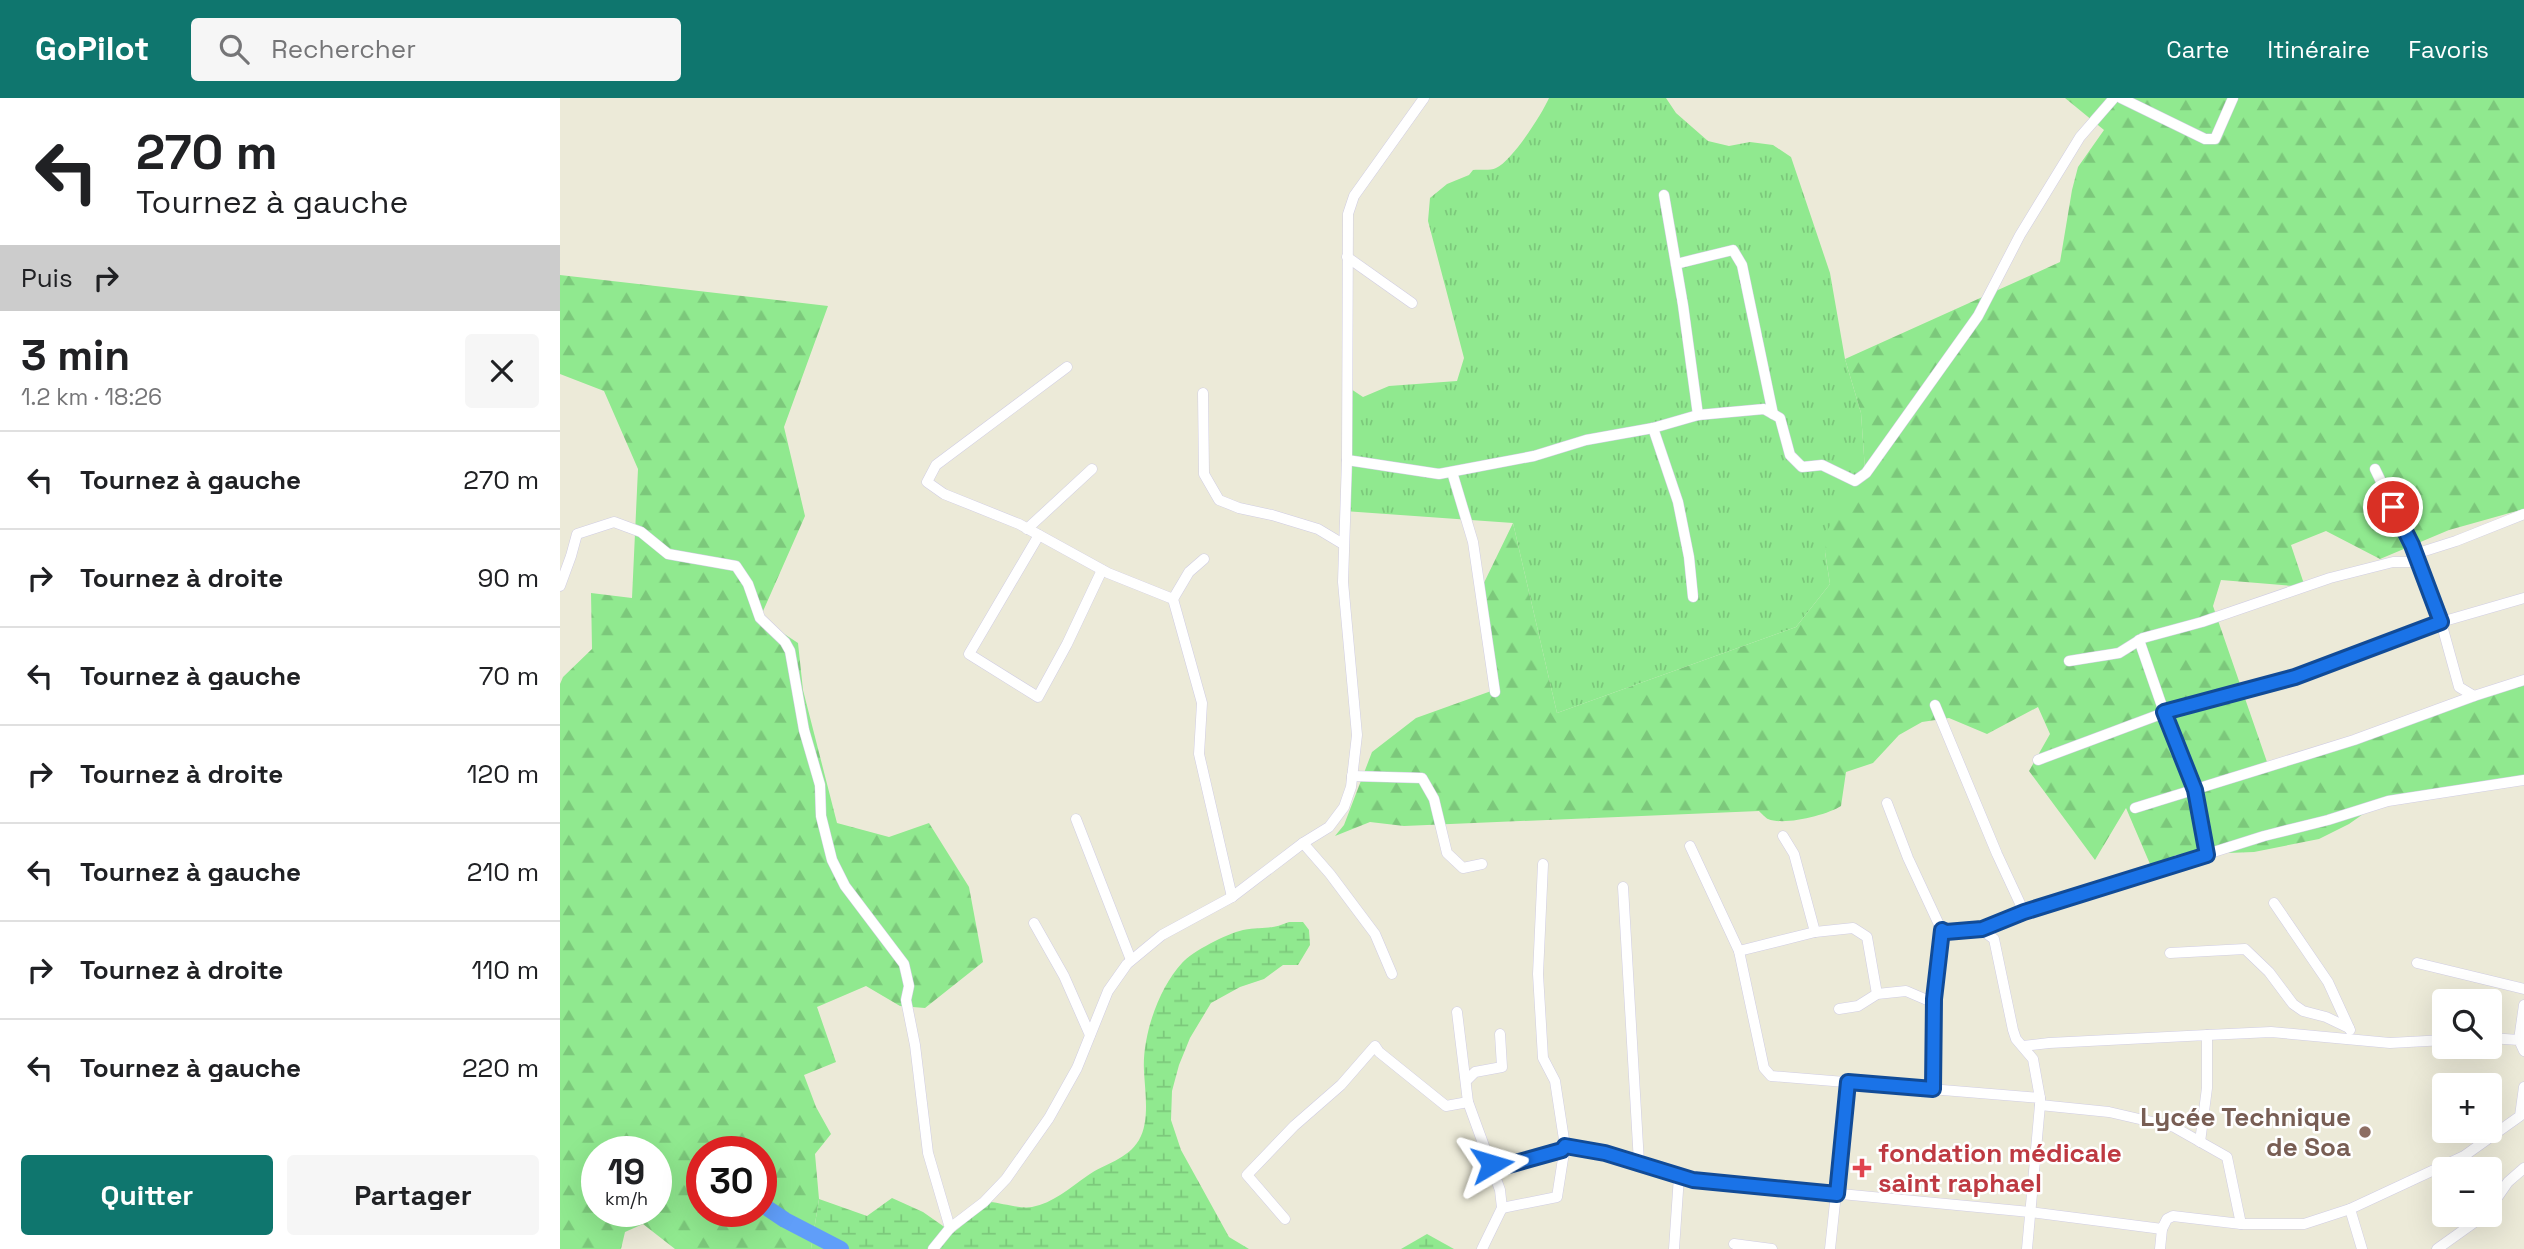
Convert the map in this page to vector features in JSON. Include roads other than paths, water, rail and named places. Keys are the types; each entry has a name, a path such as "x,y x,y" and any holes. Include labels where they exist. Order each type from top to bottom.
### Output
{"street":[{"path":"933,1249 950,1228 984,1202 1025,1153 1060,1101 1077,1068 1108,991 1131,960 1162,935 1232,897 1303,843 1329,827 1344,807 1355,765 1356,724 1343,582 1347,460 1348,214 1354,196 1424,98"},
{"path":"1347,460 1439,474 1534,456 1586,440 1653,428 1698,415 1765,409 1780,418 1790,455 1802,467 1822,465 1856,481 1866,473 1978,316 2020,235 2080,137 2114,98"},
{"path":"2121,98 2205,139 2215,139 2234,98"},
{"path":"1664,195 1698,415"},
{"path":"1676,264 1732,250 1742,265 1773,414"},
{"path":"1347,257 1412,303"},
{"path":"1067,367 936,465 927,482 944,494 1027,529 1102,570 1173,599"},
{"path":"1203,393 1204,474 1219,500 1239,509 1272,515 1318,529 1343,544"},
{"path":"1653,428 1678,502 1689,556 1693,597"},
{"path":"2375,468 2417,558 2441,622 2459,687 2474,696"},
{"path":"1027,529 1093,469"},
{"path":"1452,472 1473,542 1495,692"},
{"path":"2069,660 2119,653 2139,640 2202,622 2330,578 2417,558 2524,514"},
{"path":"560,586 576,534 614,522 641,532 668,554 736,566 748,584 760,618 785,642 796,676 804,730 820,785 821,816 832,860 845,886 904,964 909,986 906,1000 915,1045 928,1153 950,1228"},
{"path":"1039,535 969,654 1038,697 1102,570"},
{"path":"1204,559 1189,572 1173,599 1202,703 1199,754 1232,897"},
{"path":"2038,760 2164,712 2295,677 2441,622 2524,598"},
{"path":"2139,640 2195,790 2207,855"},
{"path":"2135,808 2354,740 2524,680"},
{"path":"1935,705 2024,912"},
{"path":"1352,776 1422,778 1434,799 1447,853 1463,868 1482,863"},
{"path":"1942,930 1982,929 2024,912 2388,801 2524,780"},
{"path":"1887,803 1908,858 1942,930 1934,1003 1933,1089"},
{"path":"1076,819 1131,960"},
{"path":"1783,835 1794,854 1815,932"},
{"path":"1303,843 1375,934 1392,974"},
{"path":"1690,846 1739,951 1767,1073 1772,1076 1933,1089 2040,1102 2109,1112 2180,1129 2227,1157 2241,1224"},
{"path":"1502,1208 1557,1197 1565,1146 1555,1081 1543,1058 1538,974 1543,864"},
{"path":"1623,887 1639,1163"},
{"path":"2274,903 2328,982 2354,1040"},
{"path":"1034,923 1064,976 1090,1035"},
{"path":"1739,951 1815,932 1853,928 1867,937 1877,994"},
{"path":"1982,929 1994,939 2013,1030 2016,1039 2033,1059 2040,1102 2027,1249"},
{"path":"2170,953 2245,949 2269,972 2293,1004 2349,1028"},
{"path":"2417,963 2524,989"},
{"path":"1839,1009 1858,1006 1877,994 1906,990 1934,1003"},
{"path":"2524,1005 2519,1040 2524,1051"},
{"path":"1457,1012 1468,1102 1494,1169 1502,1208 1482,1249"},
{"path":"2024,1046 2271,1032 2390,1043 2432,1041"},
{"path":"1466,1082 1475,1072 1502,1067 1500,1034"},
{"path":"2200,1142 2207,1088 2207,1035"},
{"path":"2502,1039 2519,1040"},
{"path":"1285,1219 1247,1175 1294,1126 1341,1086 1375,1046 1446,1106 1468,1102"},
{"path":"1830,1249 1848,1082"},
{"path":"2160,1249 2162,1229 2173,1216 2241,1224 2297,1226 2350,1209 2464,1156 2515,1121 2523,1110 2524,1087"},
{"path":"1565,1146 1605,1153 1693,1180 2031,1212 2162,1229"},
{"path":"1494,1169 1562,1150 1565,1146"},
{"path":"2502,1191 2524,1168"},
{"path":"1674,1249 1679,1176"},
{"path":"2350,1209 2362,1249"},
{"path":"2438,1249 2468,1227"},
{"path":"1734,1244 1772,1249"}],"waterway":[{"path":"777,1215 841,1249"}],"place":[{"name":"Lycée Technique de Soa","path":"2365,1132"},
{"name":"fondation médicale saint raphael","path":"1862,1168"}]}
